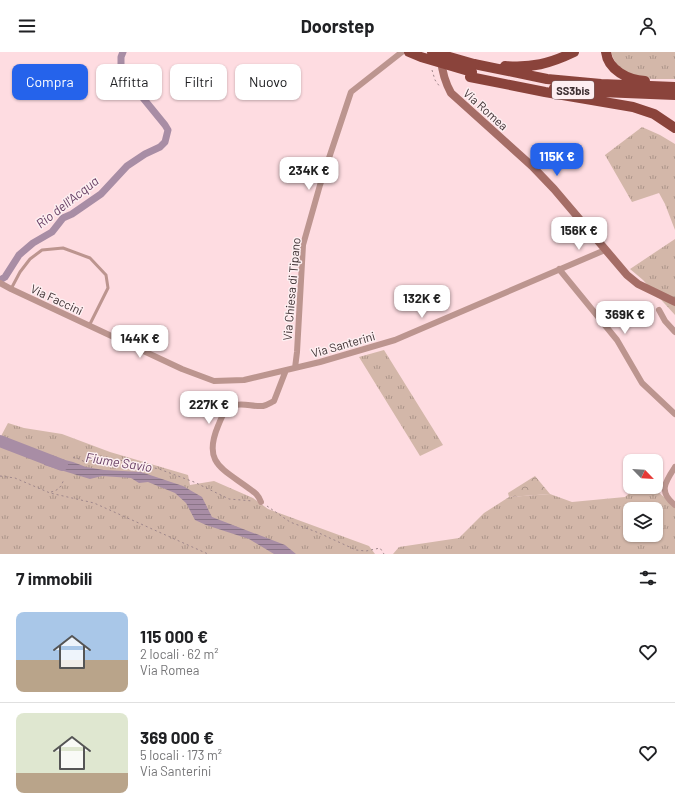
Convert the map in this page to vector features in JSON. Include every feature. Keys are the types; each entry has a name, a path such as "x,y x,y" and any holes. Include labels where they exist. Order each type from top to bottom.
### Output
{"highway":[{"path":"409,52 444,69 500,66 524,67 545,64 574,52"},
{"name":"SS3bis","path":"432,52 473,68 546,87 601,92 675,95"},
{"path":"444,52 473,68 545,92 633,108 654,114 675,128"},
{"path":"606,52 606,57 613,68 625,76 638,81 675,82"},
{"name":"SS3bis","path":"473,68 548,79 608,85 675,87"}],"main road":[{"name":"Via Romea","path":"440,52 445,83 451,93 532,166 554,188 627,275 638,284 675,302"}],"street":[{"name":"Via Chiesa di Tipano","path":"295,368 303,245 320,185 351,92 402,52"},
{"name":"Via Santerini","path":"286,370 320,362 396,340 605,250"},
{"path":"559,269 617,340 642,383 675,414"},
{"name":"Via Faccini","path":"2,284 182,369 214,381 244,380 286,370"},
{"path":"659,310 665,321 675,332"},
{"path":"261,502 258,495 220,468 212,452 213,443 217,428 226,410 232,406 240,405 265,406 274,401 286,370"},
{"path":"675,467 668,478 664,490 666,497 675,505"}],"lane":[{"path":"11,289 20,272 30,258 42,250 63,248 90,258 106,275 108,288 89,326"}],"path":[{"path":"73,458 75,457 85,462 106,457 158,470 194,482 229,499 261,502 290,522 356,550 366,551 380,548 384,554"},
{"path":"0,476 15,478 50,492 94,503 208,554"},
{"path":"50,492 61,487 64,479"}],"green space":[{"path":"611,52 675,52 675,79 655,79 637,77 628,74 615,62"},
{"path":"642,127 675,144 675,230 659,193 632,202 605,155"},
{"path":"675,239 675,315 643,280 630,269"},
{"path":"384,350 443,445 420,456 359,357"},
{"path":"8,423 24,428 62,434 110,452 188,475 190,485 214,481 253,498 268,509 369,546 375,554 0,554 0,438"},
{"path":"535,476 550,494 509,497 508,493"},
{"path":"550,494 572,502 625,497 628,494 660,494 675,506 675,554 393,554 399,547 459,538 484,513 509,497"}],"shaded area":[{"path":"51,455 86,467 104,470 141,472 183,486 202,497 212,517 285,545 296,554 274,554 249,539 195,520 186,503 175,493 148,482 139,483 131,478 102,476 90,479 44,465"}],"waterway":[{"name":"Rio dell'Acqua","path":"0,280 5,277 19,255 33,243 52,232 63,218 72,214 101,194 127,166 145,154 160,147 165,142 168,130 165,125 121,71 121,57 123,52"},
{"name":"Fiume Savio","path":"0,441 62,465"}]}
